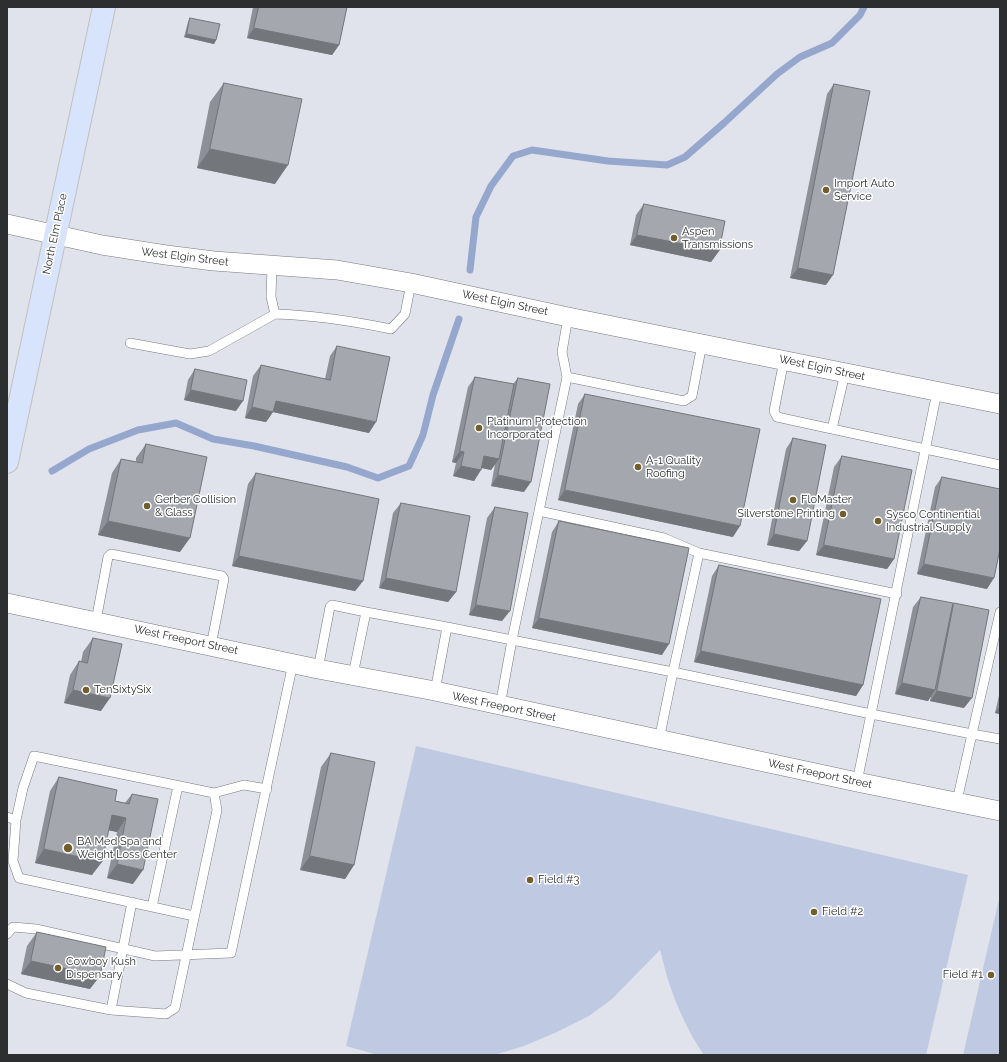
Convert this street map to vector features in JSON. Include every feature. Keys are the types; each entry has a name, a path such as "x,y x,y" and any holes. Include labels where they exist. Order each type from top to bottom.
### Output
{"main road":[{"name":"North Elm Place","path":"7,462 12,418 104,7"}],"street":[{"name":"West Elgin Street","path":"7,224 107,246 166,255 214,261 337,270 411,283 568,317 1000,404"},
{"name":"West Freeport Street","path":"7,603 96,620 318,669 435,692 1000,811"}],"lane":[{"path":"272,266 271,297 275,314"},
{"path":"130,343 190,354 209,351 275,314 330,318 391,329 405,314 411,283"},
{"path":"500,706 512,640 567,377 562,352 568,317"},
{"path":"567,377 684,401 692,396 702,344"},
{"path":"784,360 774,411 777,417 1000,466"},
{"path":"832,429 845,373"},
{"path":"857,782 938,392"},
{"path":"539,511 664,538 699,553 897,594"},
{"path":"659,740 699,553"},
{"path":"96,620 108,557 111,554 222,576 224,579 210,646"},
{"path":"318,669 330,607 332,605 673,672 871,714 1000,739"},
{"path":"353,675 366,612"},
{"path":"957,801 1000,612"},
{"path":"435,692 447,627"},
{"path":"7,934 13,927 36,929 155,956 231,953 293,663"},
{"path":"194,916 19,878 13,861 16,820 23,788 34,756 214,793 244,785 267,789"},
{"path":"152,907 178,786"},
{"path":"7,984 26,993 111,1010 166,1014 174,1008 218,810 214,793"},
{"path":"7,818 16,820"},
{"path":"111,1010 132,902"}],"shaded area":[{"path":"416,746 968,875 926,1055 704,1055 679,1010 668,980 660,950 612,999 589,1016 524,1046 494,1055 378,1055 346,1046"},
{"name":"Field #1","path":"1000,895 1000,1055 963,1055"}],"building":[{"path":"259,7 347,7 339,45 254,28"},
{"path":"190,18 220,24 216,40 187,34"},
{"path":"224,83 302,99 288,165 210,149"},
{"name":"Import Auto Service","path":"834,84 870,91 833,275 798,268"},
{"path":"644,204 725,221 719,251 637,235"},
{"path":"337,346 390,357 376,422 276,401 273,412 252,407 261,365 330,380"},
{"path":"195,369 247,380 243,401 191,390"},
{"name":"Platinum Protection Incorporated","path":"475,377 514,384 499,459 484,456 481,470 461,466 464,452 460,451"},
{"path":"518,378 550,384 531,482 498,475"},
{"name":"A-1 Quality Roofing","path":"585,394 760,429 740,526 565,490"},
{"name":"FloMaster","path":"793,438 826,445 807,541 774,534"},
{"name":"Gerber Collision & Glass","path":"146,444 207,457 190,538 108,521 121,459 142,463"},
{"path":"842,456 912,470 894,559 824,545"},
{"path":"256,473 379,499 363,581 239,556"},
{"path":"942,477 1000,489 1000,549 994,578 924,564"},
{"path":"401,503 470,516 456,592 386,578"},
{"path":"495,507 528,513 510,611 476,605"},
{"path":"559,521 689,548 669,644 539,618"},
{"path":"719,565 881,599 863,685 701,651"},
{"path":"921,597 953,603 935,690 902,683"},
{"path":"954,603 989,610 972,698 937,691"},
{"path":"93,638 122,644 110,698 73,690 79,661 87,663"},
{"path":"331,753 375,762 354,865 310,856"},
{"path":"59,777 117,790 115,801 129,804 132,794 158,799 143,870 117,864 126,818 112,815 102,862 44,849"},
{"path":"37,932 106,947 100,976 31,961"}],"waterway":[{"path":"470,270 476,217 491,186 513,156 532,150 608,161 667,165 685,157 777,74 800,57 832,43 860,15 864,7"},
{"path":"52,471 89,449 138,430 176,423 213,439 254,446 347,467 378,478 409,466 423,435 433,395 459,319"}],"place":[{"name":"Import Auto Service","path":"826,190"},
{"name":"Aspen Transmissions","path":"674,238"},
{"name":"Platinum Protection Incorporated","path":"479,428"},
{"name":"A-1 Quality Roofing","path":"638,467"},
{"name":"FloMaster","path":"793,500"},
{"name":"Gerber Collision & Glass","path":"147,506"},
{"name":"Silverstone Printing","path":"843,514"},
{"name":"Sysco Continential Industrial Supply","path":"878,521"},
{"name":"TenSixtySix","path":"86,690"},
{"name":"BA Med Spa and Weight Loss Center","path":"68,848"},
{"name":"Field #3","path":"530,880"},
{"name":"Field #2","path":"814,912"},
{"name":"Cowboy Kush Dispensary","path":"58,968"},
{"name":"Field #1","path":"991,975"}]}
